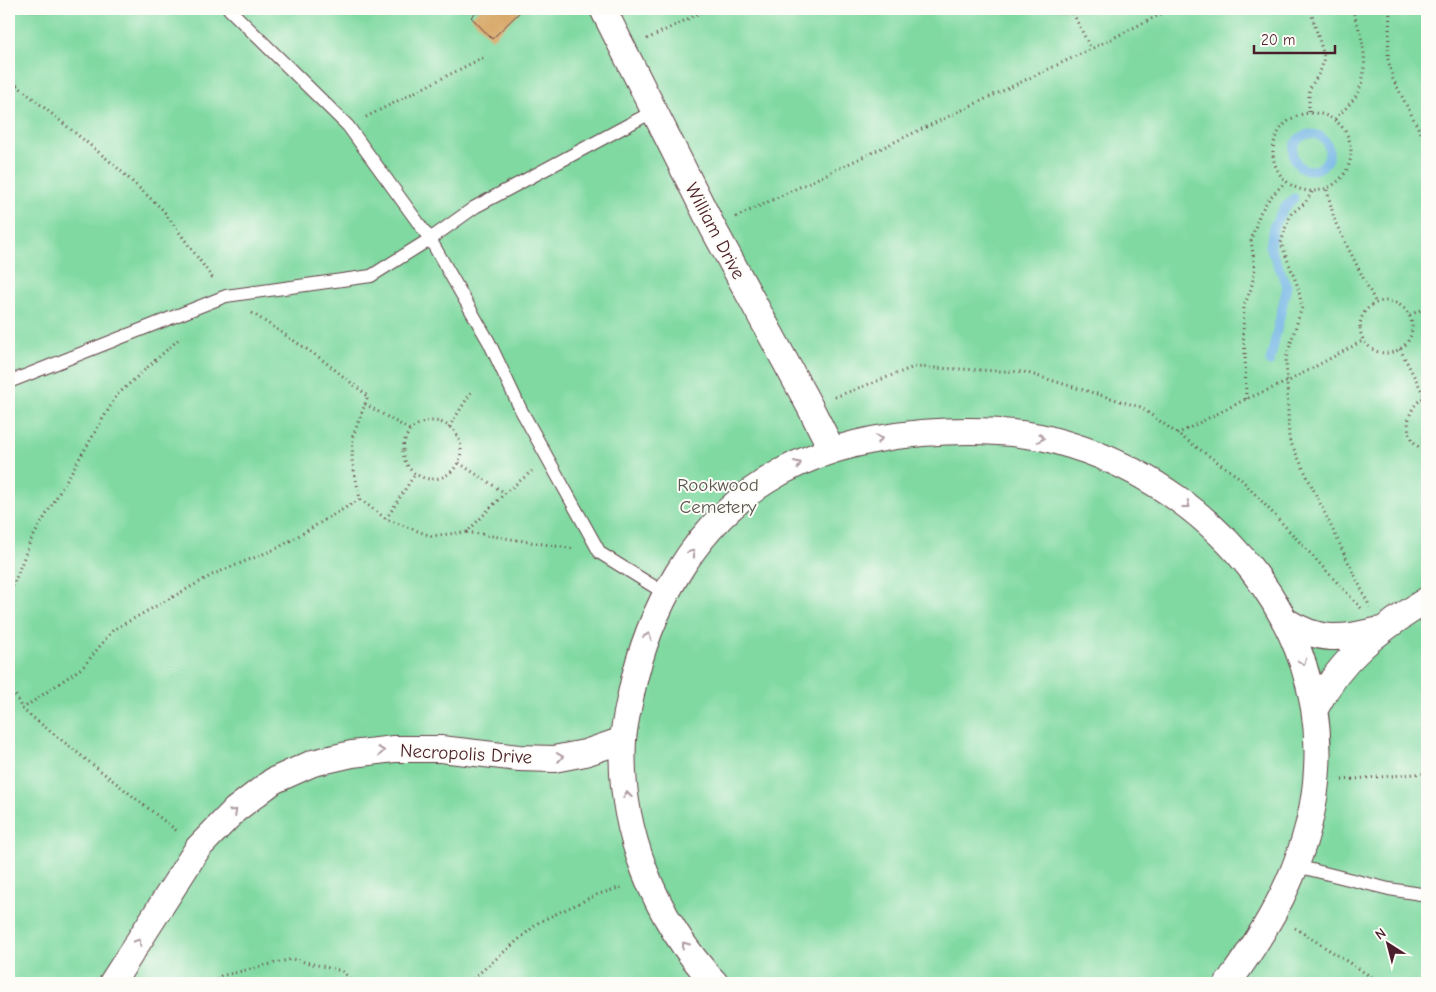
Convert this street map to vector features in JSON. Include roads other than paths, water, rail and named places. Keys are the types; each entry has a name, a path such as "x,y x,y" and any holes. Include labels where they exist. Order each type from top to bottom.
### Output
{"street":[{"name":"William Drive","path":"603,9 713,228 832,450"},
{"path":"715,983 687,949 670,923 648,878 630,819 626,795 623,740 633,684 641,654 666,594 681,567 718,521 741,499 766,481 788,469 832,450 884,438 949,431 1039,437 1101,456 1156,483 1207,521 1231,546 1253,572 1284,620 1305,666 1315,709 1318,741 1317,774 1312,810 1296,866 1274,914 1228,983"},
{"path":"1315,709 1334,675 1362,646 1381,630 1427,600"},
{"path":"1284,620 1300,630 1333,638 1381,630"},
{"name":"Necropolis Drive","path":"112,983 198,848 235,810 273,781 312,763 352,754 394,749 441,749 519,758 554,759 585,753 623,740"}],"lane":[{"path":"229,9 348,126 430,239 488,342 520,410 600,553 666,594"},
{"path":"9,382 226,296 371,276 430,239 475,207 654,111"},
{"path":"1296,866 1389,889 1427,895"}],"waterway":[{"path":"1311,134 1324,139 1329,152 1324,165 1311,170 1298,165 1293,152 1298,139 1311,134"},
{"path":"1270,362 1287,286 1270,247 1273,227 1284,208 1294,198"}],"park label":[{"name":"Rookwood Cemetery","path":"718,496"}]}
